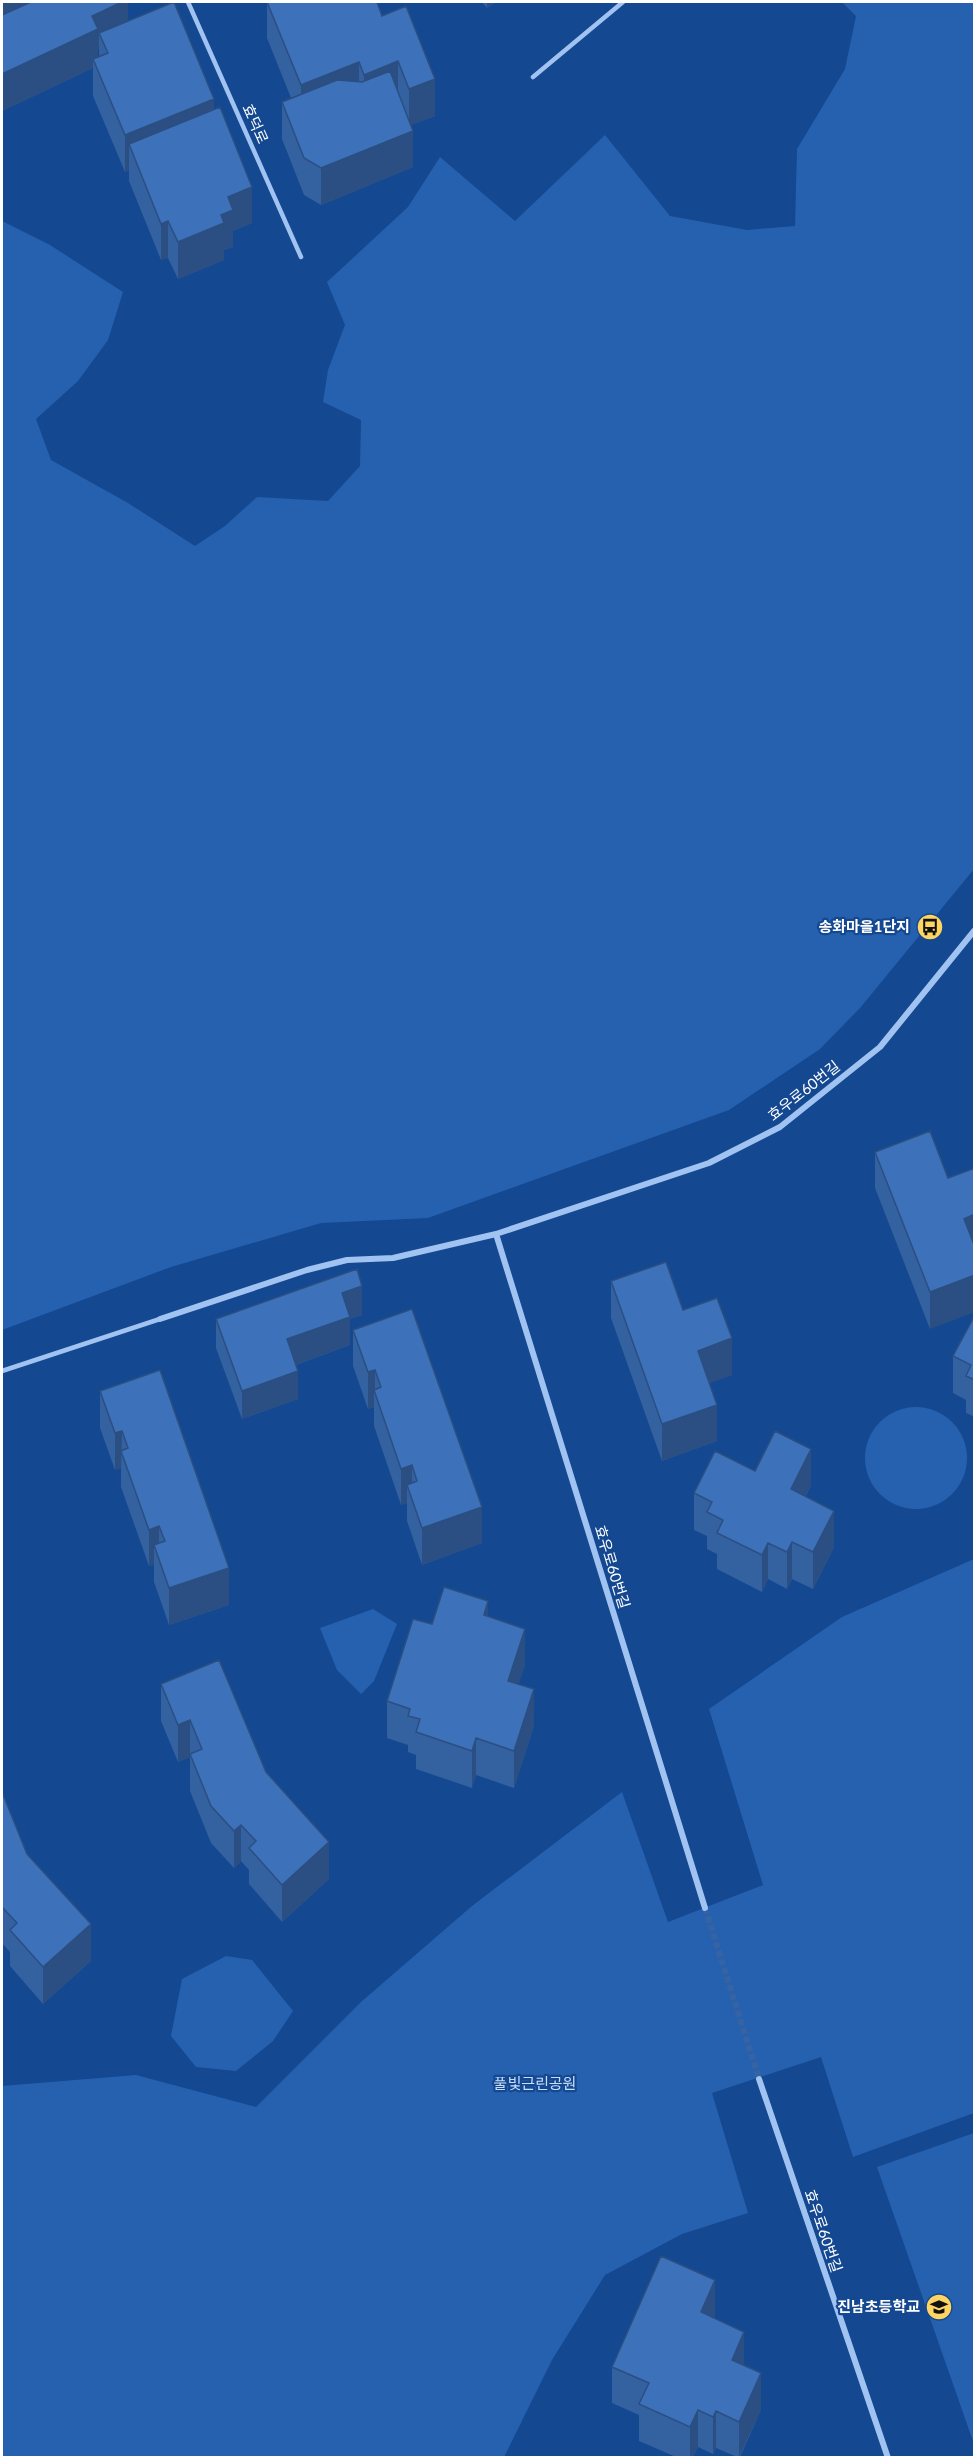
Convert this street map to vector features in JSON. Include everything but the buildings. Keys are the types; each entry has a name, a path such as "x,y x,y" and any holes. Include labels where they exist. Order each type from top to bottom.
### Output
{"street":[{"name":"효우로60번길","path":"160,1319 347,1260 393,1258 496,1234 709,1163 780,1127 880,1047 975,931"},
{"name":"효우로60번길","path":"496,1234 705,1908"},
{"name":"효우로60번길","path":"759,2079 888,2457"}],"lane":[{"name":"효덕로","path":"188,2 301,257"},
{"path":"533,77 623,2"},
{"path":"2,1371 160,1319"}],"green space":[{"path":"842,2 974,2 974,869 860,1008 820,1049 729,1110 428,1218 321,1223 171,1267 2,1330 2,221 50,245 123,292 108,340 78,381 36,419 51,460 128,503 195,546 225,526 257,497 328,501 360,466 361,420 323,402 328,370 345,325 327,282 408,207 440,157 515,221 605,135 670,216 747,230 795,226 797,149 845,69 856,16"},
{"path":"916,1407 935,1411 952,1422 963,1439 967,1458 963,1477 952,1494 935,1505 916,1509 897,1505 880,1494 869,1477 865,1458 869,1439 880,1422 897,1411"},
{"name":"풀빛근린공원","path":"974,1559 974,2113 853,2157 821,2057 712,2093 748,2213 682,2234 605,2275 552,2360 504,2457 2,2458 2,2086 136,2075 256,2107 361,2002 472,1906 622,1792 668,1922 763,1885 709,1709 842,1617"},
{"path":"373,1609 397,1624 374,1681 361,1694 337,1670 320,1628"},
{"path":"226,1956 252,1960 293,2011 273,2041 236,2071 196,2067 171,2036 182,1979"},
{"name":"진남초등학교","path":"974,2133 974,2444 877,2167"}],"tunnel":[{"path":"705,1908 759,2079"}],"place":[{"name":"송화마을1단지","path":"930,927"},
{"name":"진남초등학교","path":"939,2307"}]}
